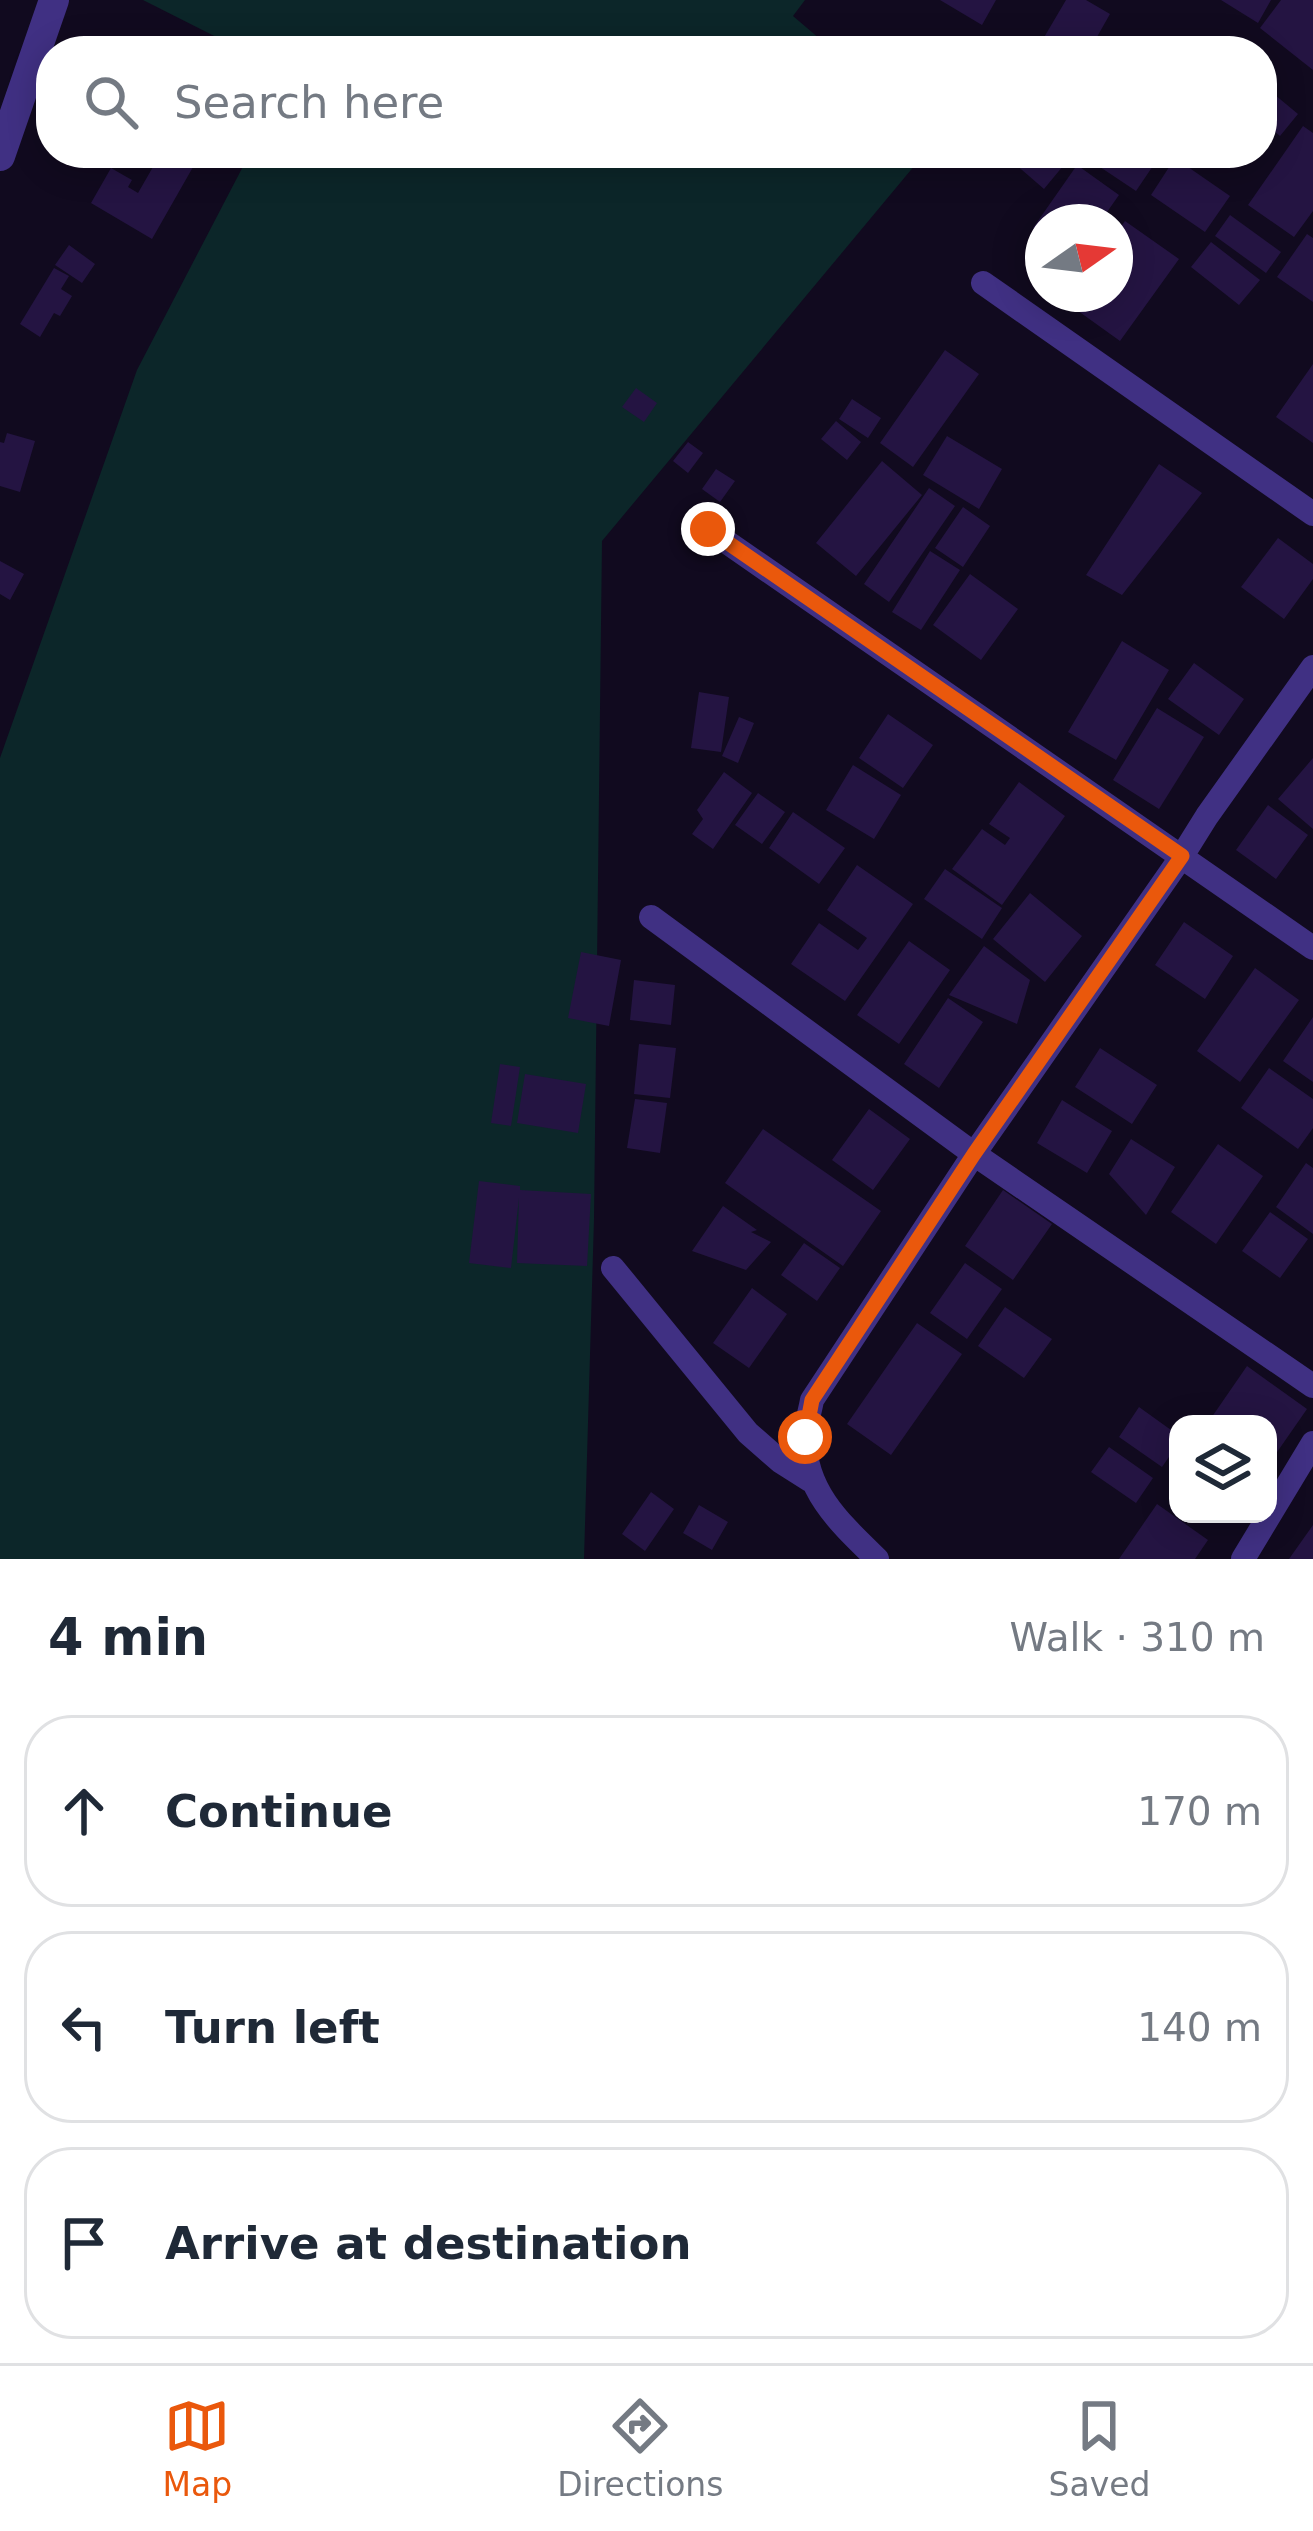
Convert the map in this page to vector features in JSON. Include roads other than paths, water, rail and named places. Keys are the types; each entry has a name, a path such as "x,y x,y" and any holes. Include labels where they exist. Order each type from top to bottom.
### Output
{"street":[{"path":"41,36 54,0"},
{"path":"0,155 36,52"},
{"path":"983,283 1313,514"},
{"path":"708,529 1313,948"},
{"path":"810,1480 805,1437 812,1400 974,1154 1313,667"},
{"path":"651,916 974,1154 1313,1386"},
{"path":"613,1268 748,1433 810,1480 837,1518 877,1559"},
{"path":"1243,1559 1313,1443"}]}
